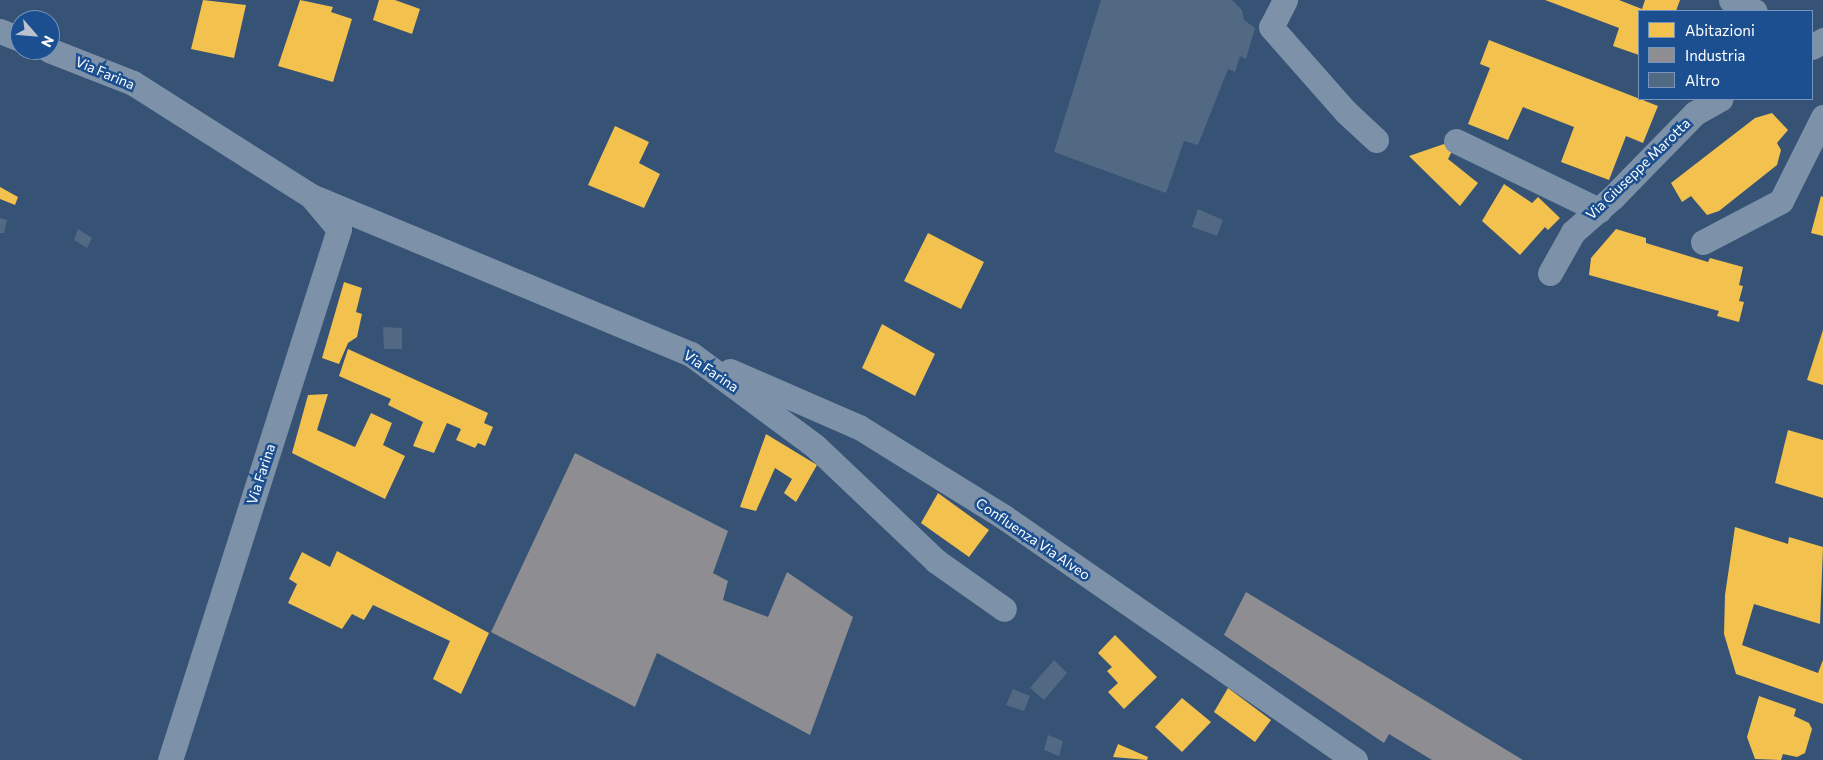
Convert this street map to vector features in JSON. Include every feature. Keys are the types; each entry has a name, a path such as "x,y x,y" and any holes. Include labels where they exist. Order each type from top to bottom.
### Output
{"street":[{"path":"1285,0 1271,27 1346,112 1376,140"},
{"path":"1731,0 1753,10"},
{"name":"Via Farina","path":"60,54 133,82 312,196 691,354 815,446 936,561 1004,609"},
{"name":"Via Giuseppe Marotta","path":"1550,273 1573,232 1598,210 1696,113 1718,100"},
{"path":"1703,242 1781,201 1823,117"},
{"path":"1456,141 1598,210"},
{"name":"Via Farina","path":"170,760 339,229 312,196"},
{"name":"Confluenza Via Alveo","path":"691,354 859,427 1004,517 1355,760"}],"building: Abitazioni":[{"path":"203,0 246,5 234,58 191,49"},
{"path":"300,0 333,7 331,12 352,19 333,82 278,66"},
{"path":"379,0 395,0 420,9 412,34 373,20"},
{"path":"1545,0 1619,0 1642,9 1645,0 1680,0 1676,10 1638,10 1638,55 1613,46 1619,28"},
{"path":"1489,40 1638,98 1638,100 1658,106 1643,143 1626,136 1609,180 1561,162 1574,127 1523,107 1508,140 1468,124 1490,68 1480,64"},
{"path":"1772,113 1788,130 1777,143 1781,150 1777,165 1719,211 1707,215 1691,196 1682,202 1671,183 1755,118"},
{"path":"615,126 649,142 639,163 660,174 644,208 588,185"},
{"path":"1444,144 1453,149 1448,159 1478,183 1460,206 1409,156"},
{"path":"1504,184 1532,203 1538,197 1560,218 1548,230 1545,227 1520,255 1482,221"},
{"path":"0,187 18,197 15,205 0,199"},
{"path":"1821,196 1823,197 1823,236 1811,233"},
{"path":"1616,229 1646,238 1646,243 1708,262 1710,258 1743,267 1739,285 1743,286 1739,301 1744,302 1739,322 1717,316 1719,311 1589,275 1591,258"},
{"path":"928,233 984,262 961,309 904,281"},
{"path":"344,282 362,288 356,312 362,314 357,337 348,343 339,364 322,358"},
{"path":"882,324 935,354 915,396 862,368"},
{"path":"1823,330 1823,385 1807,380"},
{"path":"348,349 488,413 484,423 493,427 485,446 478,443 475,448 456,440 461,429 447,423 434,453 413,446 423,422 388,405 391,399 339,376"},
{"path":"328,394 317,430 355,447 371,413 392,423 383,445 405,456 385,499 292,453 308,395"},
{"path":"1788,430 1823,440 1823,498 1775,483"},
{"path":"766,434 817,465 796,502 784,493 792,479 775,468 756,511 740,507"},
{"path":"938,493 989,530 969,557 921,523"},
{"path":"1735,527 1788,544 1789,537 1823,547 1820,624 1754,604 1742,645 1818,673 1823,660 1823,704 1736,674 1724,634 1725,595"},
{"path":"337,551 489,633 461,694 433,679 450,641 373,605 364,620 352,614 342,629 288,603 297,584 289,579 302,552 330,567"},
{"path":"1115,635 1157,677 1124,709 1108,692 1118,683 1107,671 1112,667 1098,653"},
{"path":"1228,688 1271,720 1255,742 1214,712"},
{"path":"1759,696 1796,709 1794,716 1809,723 1812,729 1805,753 1797,757 1783,754 1781,760 1755,759 1747,737"},
{"path":"1182,698 1211,722 1182,752 1155,727"},
{"path":"1118,744 1148,757 1147,760 1113,757"}],"building: Industria":[{"path":"575,453 728,531 713,573 728,581 723,600 768,617 787,572 853,617 810,735 657,653 635,707 491,632"},
{"path":"1246,592 1523,760 1432,760 1389,734 1384,743 1224,635"}],"building: Altro":[{"path":"1101,0 1232,0 1242,10 1244,20 1255,28 1246,59 1240,56 1235,72 1228,69 1198,145 1184,141 1166,193 1054,152"},
{"path":"1198,209 1223,220 1217,236 1192,227"},
{"path":"0,218 7,220 4,233 0,233"},
{"path":"78,229 92,238 87,248 74,240"},
{"path":"383,327 402,328 402,349 384,349"},
{"path":"1054,660 1067,673 1044,700 1030,688"},
{"path":"1013,689 1030,696 1024,711 1006,705"},
{"path":"1048,735 1063,741 1059,756 1044,750"}]}
